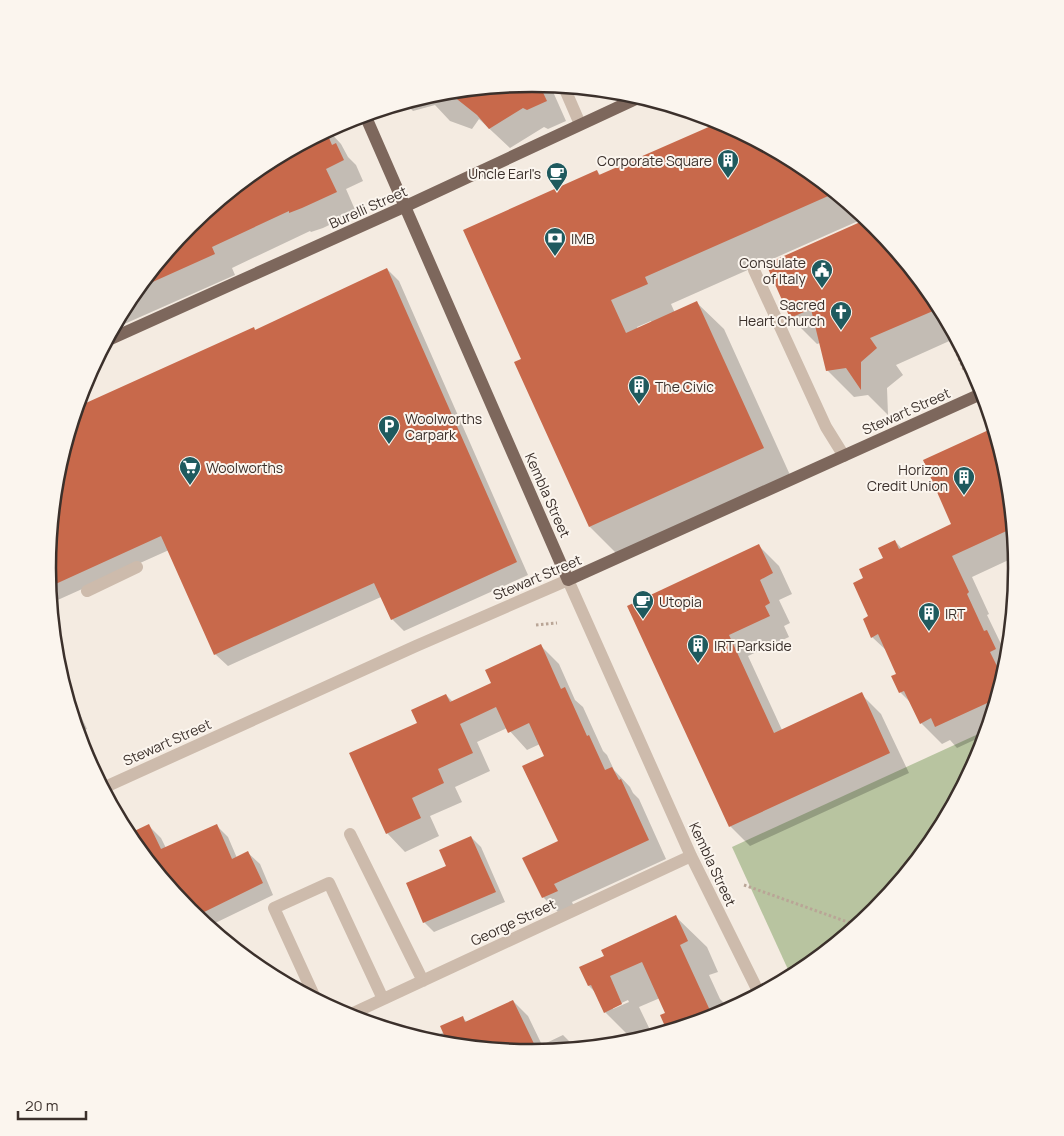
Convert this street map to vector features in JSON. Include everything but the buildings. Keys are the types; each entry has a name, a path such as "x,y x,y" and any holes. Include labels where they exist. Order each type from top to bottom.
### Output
{"main road":[{"name":"Burelli Street","path":"117,336 406,206 629,102"},
{"name":"Kembla Street","path":"368,121 568,580"},
{"name":"Stewart Street","path":"568,580 976,396"}],"street":[{"path":"567,93 580,124"},
{"path":"754,270 826,427 844,456"},
{"path":"87,590 137,566"},
{"name":"Stewart Street","path":"109,785 416,646 568,580"},
{"name":"Kembla Street","path":"568,580 692,856 756,987"},
{"path":"350,834 423,980"},
{"name":"George Street","path":"358,1011 692,856"},
{"path":"311,989 274,908 329,883 383,999"}],"path":[{"path":"955,350 964,372"},
{"path":"536,625 557,624"},
{"path":"744,885 849,923"}],"green space":[{"path":"978,734 959,778 944,806 928,832 890,882 846,926 788,969 732,847"}],"place":[{"name":"Corporate Square","path":"728,179"},
{"name":"Uncle Earl's","path":"557,192"},
{"name":"IMB","path":"555,257"},
{"name":"Consulate of Italy","path":"822,289"},
{"name":"Sacred Heart Church","path":"841,331"},
{"name":"The Civic","path":"639,405"},
{"name":"Woolworths Carpark","path":"389,445"},
{"name":"Woolworths","path":"190,486"},
{"name":"Horizon Credit Union","path":"964,496"},
{"name":"Utopia","path":"643,620"},
{"name":"IRT","path":"929,632"},
{"name":"IRT Parkside","path":"698,664"}]}
